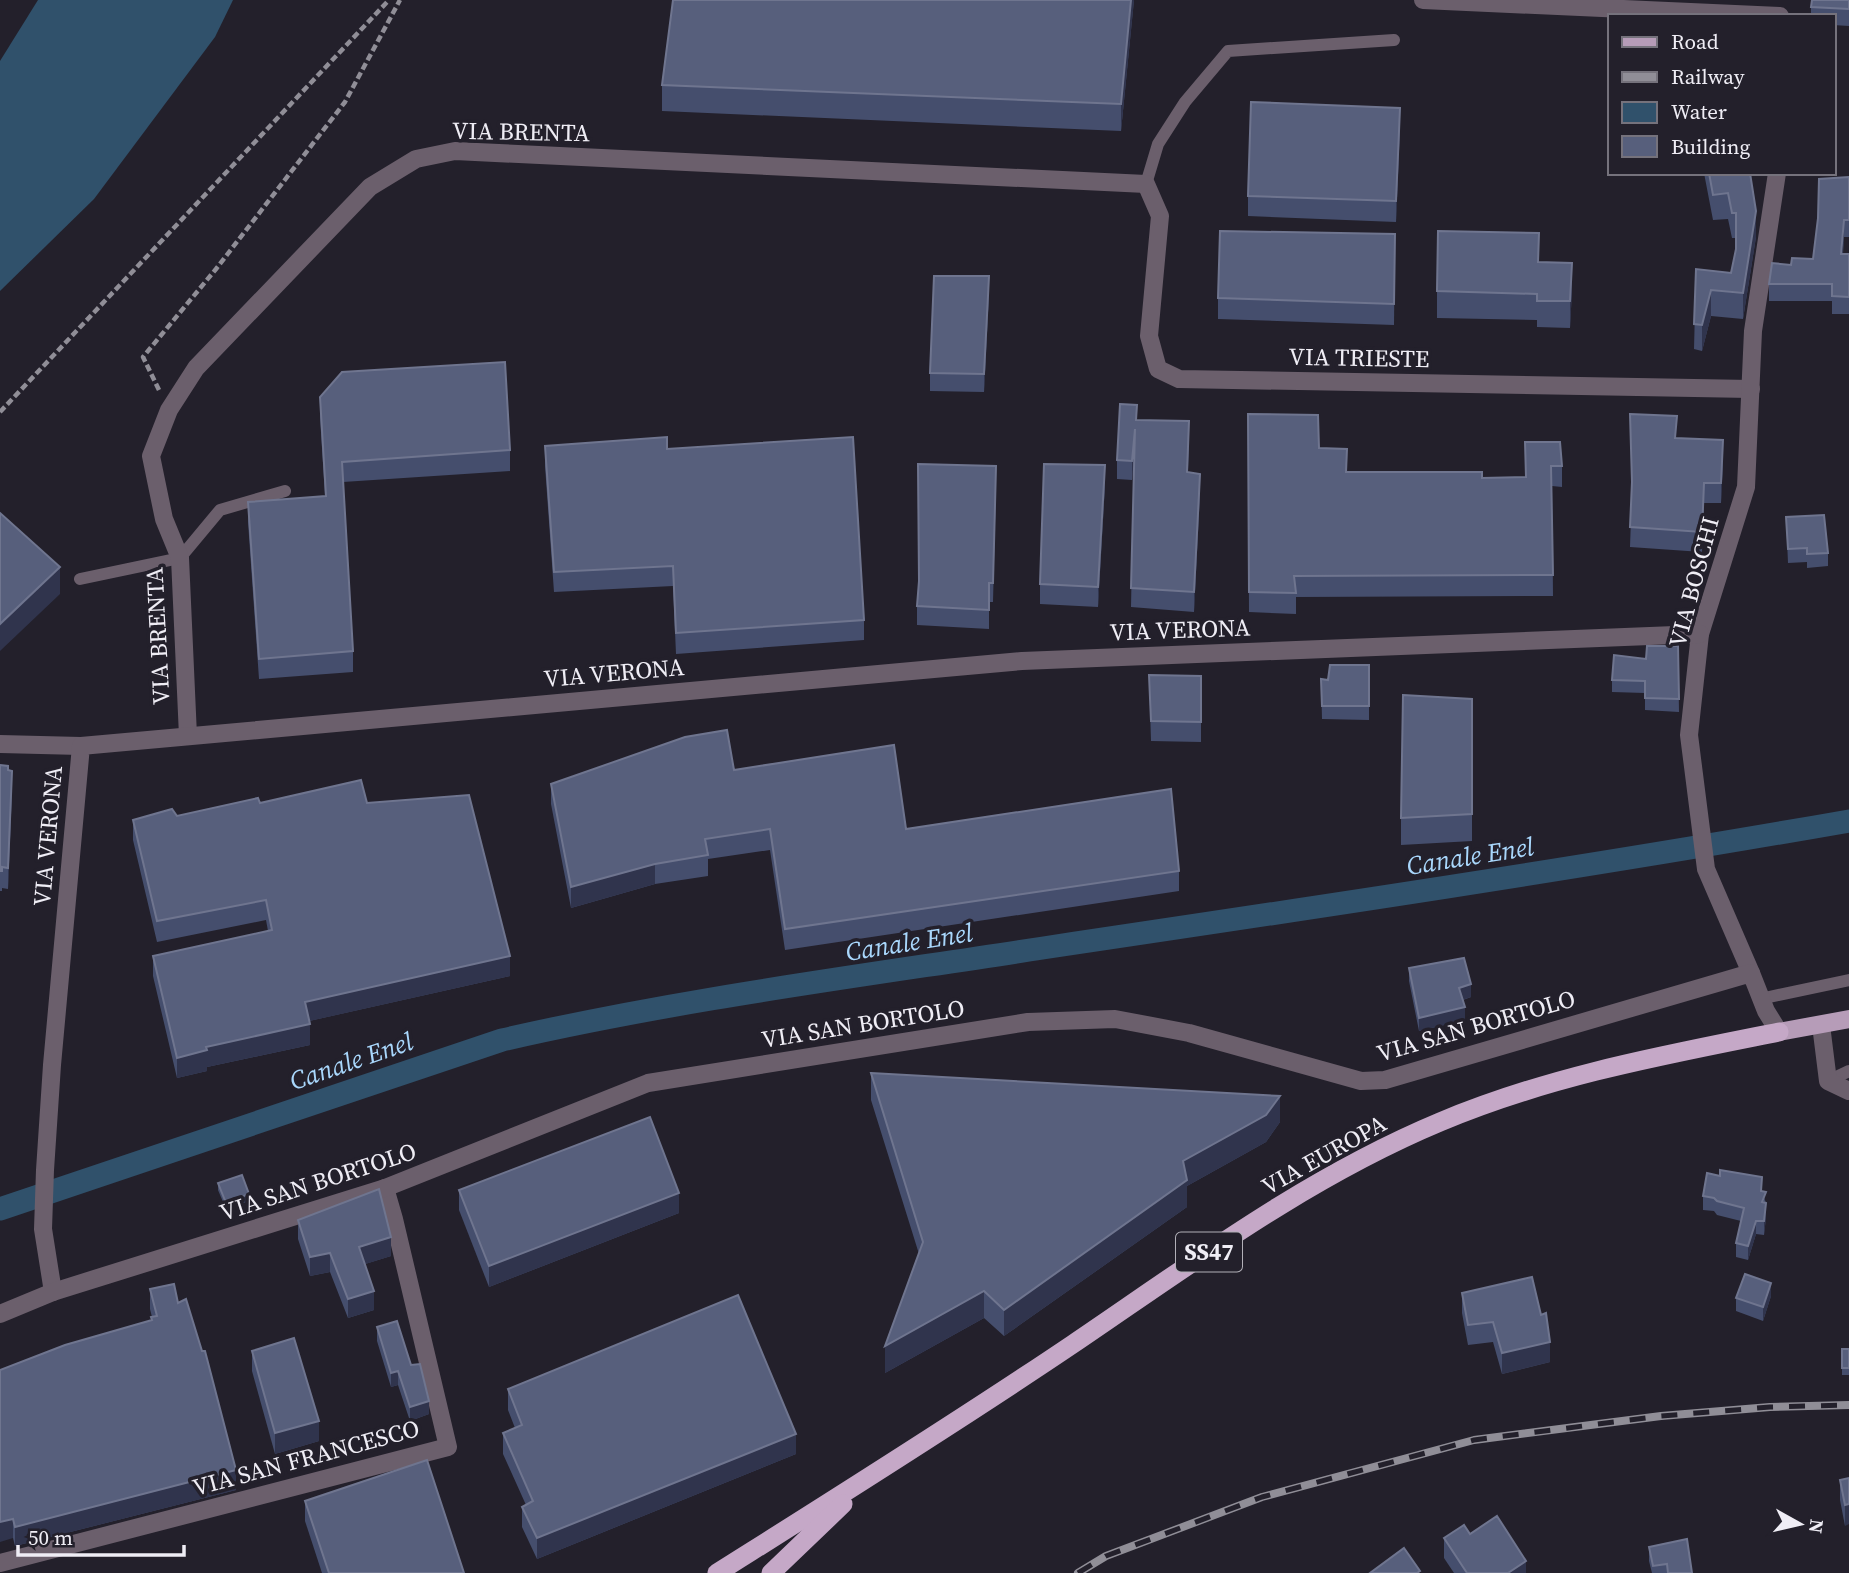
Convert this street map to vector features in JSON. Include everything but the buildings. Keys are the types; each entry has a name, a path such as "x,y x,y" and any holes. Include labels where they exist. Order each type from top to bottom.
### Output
{"highway":[{"name":"VIA EUROPA","path":"882,1469 1253,1224 1339,1172 1407,1137 1479,1107 1559,1080 1607,1067 1779,1032"},
{"name":"SS47","path":"717,1573 882,1469"},
{"path":"771,1573 882,1469"}],"main road":[{"name":"VIA EUROPA","path":"1779,1032 1849,1019"}],"street":[{"path":"1423,0 1750,7 1773,14"},
{"name":"VIA BRENTA","path":"188,736 180,558 164,519 150,456 169,410 196,368 370,187 416,159 455,151 1146,184"},
{"name":"VIA BOSCHI","path":"1777,175 1753,331 1746,487 1700,634 1689,735 1698,824 1706,869 1760,999 1779,1032"},
{"name":"VIA TRIESTE","path":"1146,184 1160,216 1149,336 1158,369 1180,379 1751,389"},
{"name":"VIA VERONA","path":"53,1292 43,1229 45,1170 81,746 1022,661 1700,634"},
{"path":"0,744 81,746"},
{"name":"VIA SAN BORTOLO","path":"0,1314 53,1292 385,1188 648,1083 1028,1022 1115,1019 1189,1033 1361,1081 1385,1080 1751,973"},
{"path":"1821,1024 1828,1081 1849,1091"},
{"name":"VIA SAN FRANCESCO","path":"0,1563 448,1447 385,1188"}],"lane":[{"path":"1146,184 1158,145 1185,102 1228,51 1394,40"},
{"path":"80,579 180,558 220,510 285,491"},
{"path":"1760,999 1849,981"},
{"path":"1828,1081 1849,1071"}],"path":[{"path":"0,412 389,0"},
{"path":"169,410 143,357 345,102 400,0"}],"water":[{"path":"38,0 233,0 215,37 94,199 0,291 0,61"}],"waterway":[{"name":"Canale Enel","path":"0,1209 502,1040 569,1025 771,989 1446,887 1849,821"}],"railway":[{"path":"1078,1573 1106,1556 1262,1497 1474,1440 1661,1416 1770,1407 1849,1405"}]}
